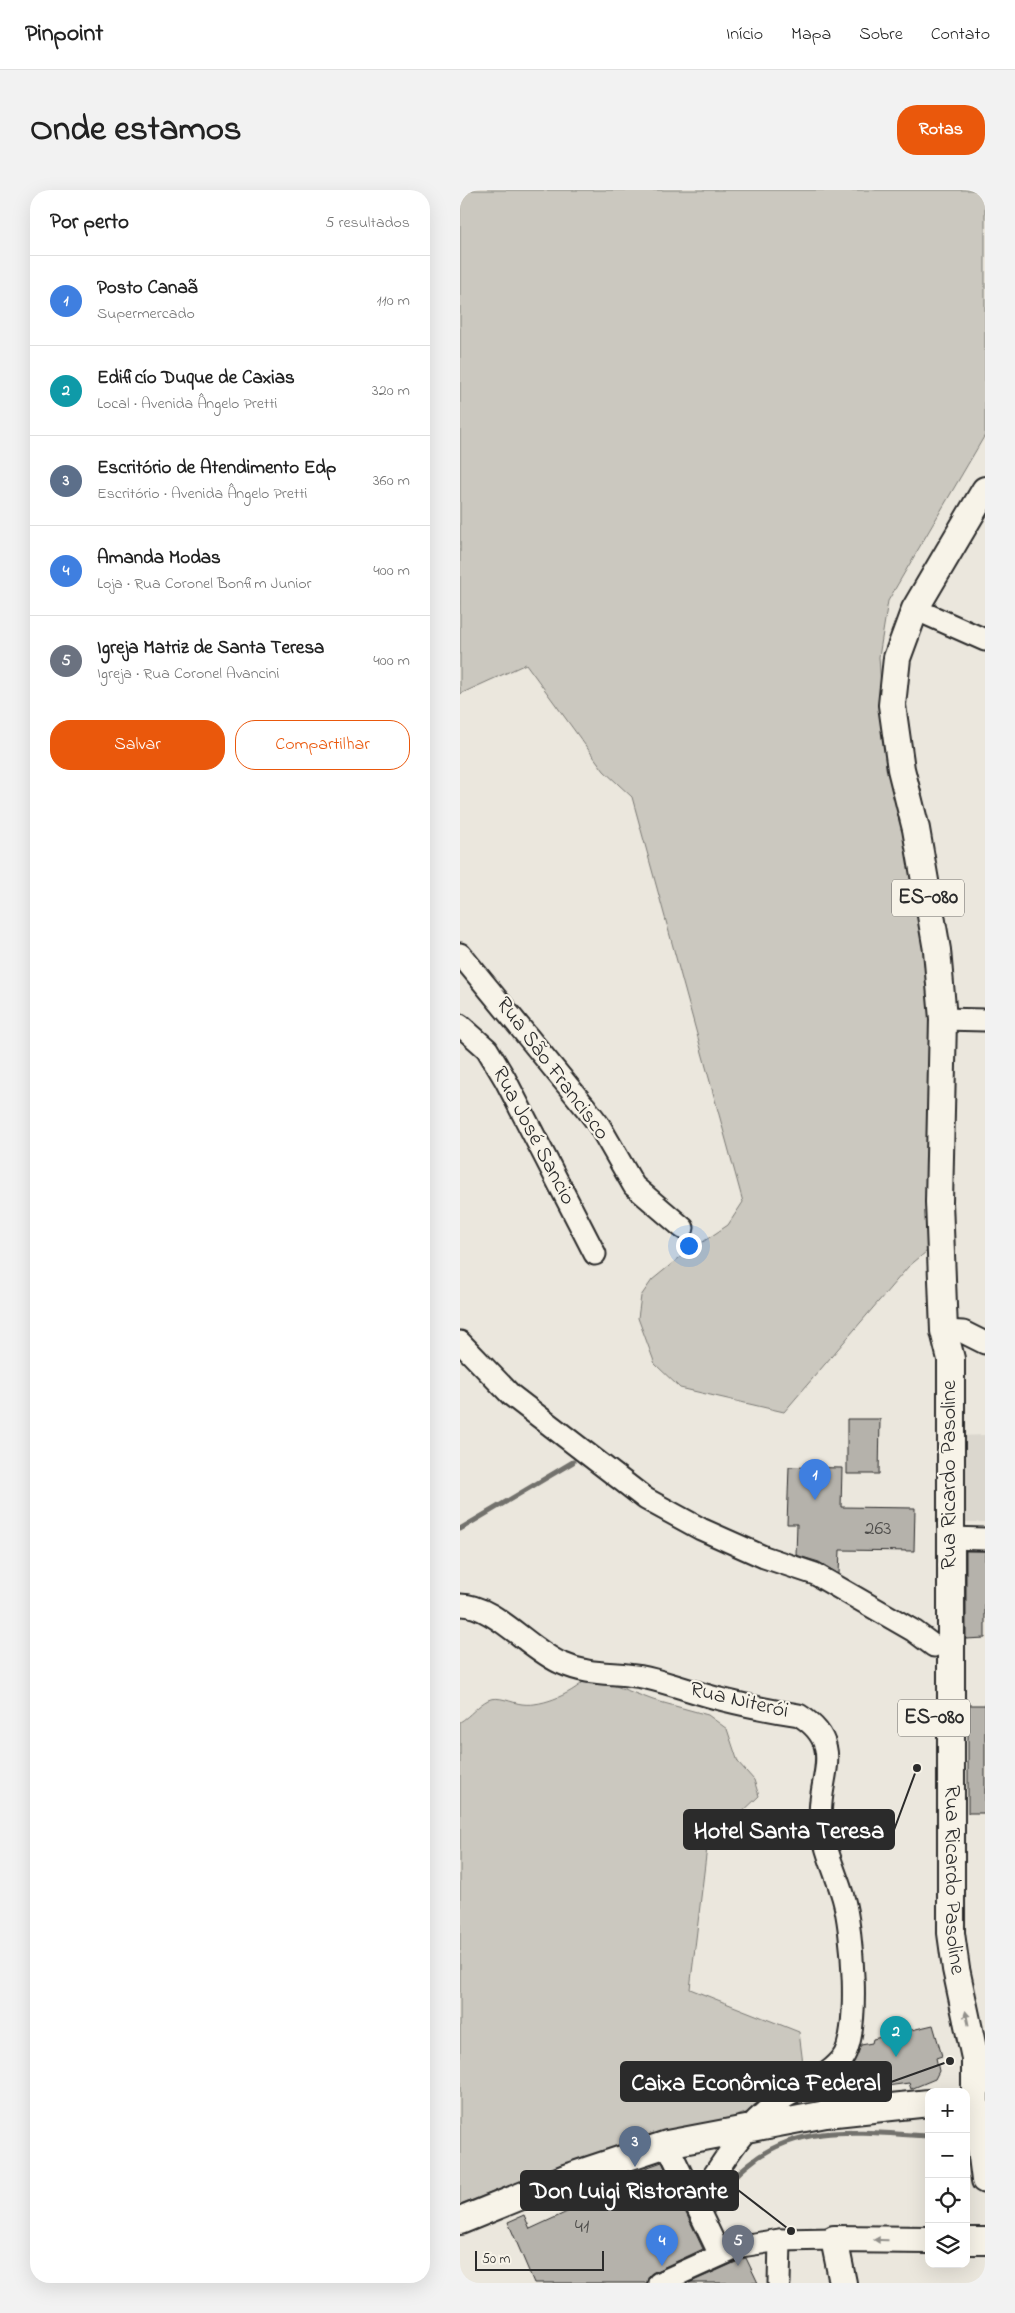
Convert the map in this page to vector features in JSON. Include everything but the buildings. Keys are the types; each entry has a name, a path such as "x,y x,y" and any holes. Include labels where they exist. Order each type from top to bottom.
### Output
{"main road":[{"name":"ES-080","path":"944,1331 939,1202 943,1019 937,950 916,829 901,769 892,705 897,658 915,609 985,490"},
{"name":"Rua Ricardo Pasoline","path":"944,1331 950,1359 951,1933 956,1969 975,2058 970,2101"},
{"name":"Rua Ricardo Pasoline","path":"944,1331 934,1360 935,1950 966,2088"},
{"path":"970,2101 985,2180"},
{"path":"460,2221 568,2177 667,2144 826,2114 925,2103"},
{"path":"843,2283 834,2239 925,2240"},
{"path":"970,2241 985,2241"}],"street":[{"path":"915,609 985,640"},
{"name":"Rua São Francisco","path":"460,954 599,1125 634,1186 683,1228"},
{"path":"943,1019 985,1020"},
{"name":"Rua José Sancio","path":"460,1025 487,1049 505,1079 595,1254"},
{"path":"944,1331 963,1332 985,1344"},
{"path":"460,1342 511,1395 646,1499 710,1533 764,1557 814,1574 914,1631 934,1646"},
{"path":"950,1538 985,1539"},
{"name":"Rua Niterói","path":"460,1605 476,1607 559,1663 589,1673 648,1678 724,1700 799,1714 808,1721 824,1741 828,1760 820,1822 847,1915 854,2019 843,2059 826,2075 775,2104 747,2128 701,2216"},
{"path":"667,2144 720,2255"},
{"path":"659,2283 741,2246 780,2240 834,2239"},
{"path":"779,2283 780,2240"}],"shaded area":[{"path":"460,190 985,190 985,435 888,601 879,657 881,687 937,986 932,1247 908,1267 784,1412 680,1388 655,1364 638,1318 641,1296 652,1280 679,1258 728,1225 743,1202 632,797 604,771 526,664 460,694"},
{"path":"985,1435 985,1522 959,1522 959,1436"},
{"path":"589,1676 653,1700 708,1715 727,1729 738,1762 754,1780 759,1796 738,1816 708,1839 690,1989 799,2032 805,2080 753,2110 729,2119 586,2156 460,2205 460,1722 488,1700 496,1698 522,1704 549,1701 576,1688"}],"waterway":[{"path":"460,1529 573,1462"},
{"path":"707,2218 714,2210 725,2188 742,2170 769,2150 790,2141 812,2135 858,2132 925,2136"}],"place":[{"name":"Posto Canaã","path":"815,1500"},
{"name":"Hotel Santa Teresa","path":"917,1768"},
{"name":"Edificío Duque de Caxias","path":"896,2057"},
{"name":"Caixa Econômica Federal","path":"950,2061"},
{"name":"Escritório de Atendimento Edp","path":"635,2167"},
{"name":"Don Luigi Ristorante","path":"791,2231"},
{"name":"Amanda Modas","path":"662,2266"},
{"name":"Igreja Matriz de Santa Teresa","path":"738,2266"}]}
